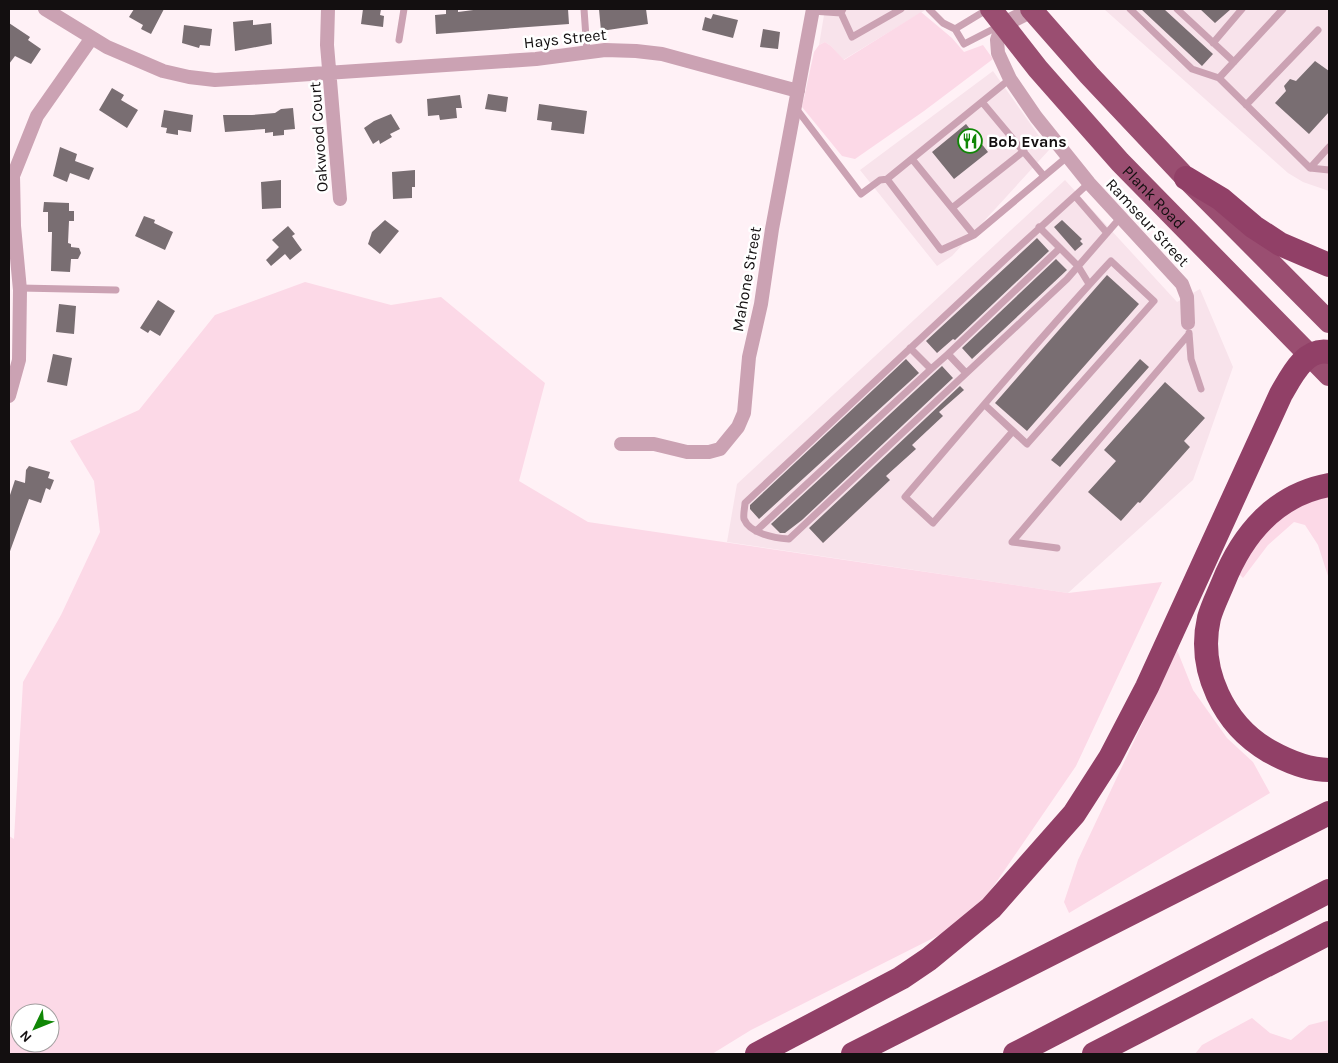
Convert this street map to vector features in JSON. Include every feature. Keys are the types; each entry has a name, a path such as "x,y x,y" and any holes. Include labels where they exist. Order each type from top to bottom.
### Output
{"highway":[{"path":"1032,9 1089,75 1186,178 1329,322"},
{"name":"Plank Road","path":"994,14 1120,162 1319,354 1329,375"},
{"path":"1186,178 1221,199 1254,227 1280,244 1329,265"},
{"path":"757,1054 901,978 928,959 992,908 1074,814 1110,758 1147,687 1280,394 1299,367 1319,354"},
{"path":"1329,485 1291,499 1272,512 1240,546 1209,618 1206,643 1212,682 1227,714 1239,728 1257,744 1289,762 1329,770"},
{"path":"853,1054 1329,813"},
{"path":"1015,1054 1329,891"},
{"path":"1094,1054 1329,933"}],"street":[{"name":"Hays Street","path":"45,9 91,39 163,71 215,80 536,59 587,52 636,50 662,54 798,90"},
{"name":"Oakwood Court","path":"328,9 327,45 340,199"},
{"path":"994,14 1032,9"},
{"name":"Mahone Street","path":"621,444 654,444 686,452 709,452 720,449 738,428 744,413 749,357 761,304 772,229 812,10"},
{"name":"Ramseur Street","path":"994,14 998,53 1010,78 1067,157 1120,218 1182,284 1187,296 1188,328"},
{"path":"9,396 19,360 20,288 13,254 13,176 37,116 91,39"}],"lane":[{"path":"399,40 404,9"},
{"path":"584,9 587,52"},
{"path":"812,10 842,11 852,37 901,9"},
{"path":"929,9 943,23 955,29 964,44 994,14"},
{"path":"1130,9 1192,69 1219,78 1310,168 1329,170"},
{"path":"1177,9 1234,62"},
{"path":"1213,42 1242,9"},
{"path":"1219,78 1283,9"},
{"path":"955,29 994,14"},
{"path":"1246,105 1318,30"},
{"path":"795,107 861,194 880,180 888,180 1010,78"},
{"path":"982,102 1044,176"},
{"path":"1310,168 1329,147"},
{"path":"952,208 1024,151"},
{"path":"888,180 941,250 974,235 1067,157"},
{"path":"912,159 974,235"},
{"path":"1089,183 745,503 744,517 750,528 776,538 789,539 1078,266 1120,218"},
{"path":"1074,196 1107,233"},
{"path":"1040,227 1078,266 1089,284"},
{"path":"756,530 948,354 1060,248"},
{"path":"984,405 1013,431 1027,444 1154,300 1111,261 1089,284 984,405 905,497 933,522 1013,431"},
{"path":"20,288 116,290"},
{"path":"1188,328 1191,359 1201,389"},
{"path":"1057,548 1012,542 1188,328"},
{"path":"910,348 931,369"},
{"path":"948,354 966,373"}],"shaded area":[{"path":"825,9 927,9 843,60 825,42 819,45"},
{"path":"1104,9 1329,9 1329,191 1303,182 1288,173"},
{"path":"921,12 952,38 964,52 983,45 993,59 924,111 855,159 842,156 802,107 814,52 819,45 825,42 844,60"},
{"path":"993,71 1049,150 952,256 937,266 860,170"},
{"path":"1065,180 1177,302 1200,289 1233,367 1193,480 1068,593 727,542 737,484"},
{"path":"305,282 391,305 441,297 545,383 519,481 588,522 1068,593 1162,582 1076,766 971,919 751,1030 712,1054 9,1054 9,836 14,839 23,682 61,615 100,532 94,481 70,441 139,410 215,315"},
{"path":"1329,496 1329,579 1318,545 1305,525 1294,522 1268,545 1243,578 1237,572 1273,519 1296,507"},
{"path":"1177,650 1193,690 1227,738 1253,762 1270,793 1069,913 1064,902 1078,860"},
{"path":"1252,1018 1270,1033 1291,1040 1309,1025 1329,1020 1329,1054 1195,1054 1202,1045"}],"building":[{"path":"134,9 164,9 151,34 141,29 143,25 129,17"},
{"path":"363,9 381,9 380,15 384,16 383,27 361,24"},
{"path":"446,9 458,9 458,12 481,9 568,9 569,24 436,34 435,15 446,14"},
{"path":"599,9 646,9 648,24 601,31"},
{"path":"1141,9 1164,9 1213,54 1202,66"},
{"path":"1200,9 1231,9 1215,23"},
{"path":"713,14 738,20 733,38 702,30 705,17 711,19"},
{"path":"253,20 253,25 271,23 272,44 235,51 233,22"},
{"path":"9,23 30,37 28,40 41,49 31,64 15,56 9,64"},
{"path":"184,25 212,29 210,46 200,45 199,48 182,43"},
{"path":"763,29 780,32 778,49 760,47"},
{"path":"1315,61 1329,71 1329,112 1309,134 1275,103 1286,91 1284,86 1290,79 1296,81"},
{"path":"112,88 124,95 121,100 138,110 127,128 99,110"},
{"path":"488,94 508,97 506,112 485,109"},
{"path":"460,95 462,108 456,108 457,118 440,120 439,115 428,116 427,99"},
{"path":"539,104 587,111 584,134 551,130 552,122 537,120"},
{"path":"293,108 295,129 284,130 284,135 273,136 273,132 265,133 265,129 225,132 223,115 275,113 281,109"},
{"path":"164,110 193,115 191,132 178,130 178,135 166,133 167,128 161,127"},
{"path":"391,114 400,129 390,134 392,137 380,144 379,140 373,144 364,128 374,121"},
{"path":"966,124 988,152 954,179 932,152"},
{"path":"60,147 77,154 75,161 94,168 89,180 70,173 67,182 53,176"},
{"path":"415,170 415,187 412,187 412,198 393,199 392,172"},
{"path":"281,180 281,208 262,209 261,182"},
{"path":"44,202 69,203 69,211 74,211 74,221 69,221 68,243 71,244 71,247 79,248 81,253 78,259 71,259 70,272 51,271 52,232 48,232 48,212 43,212"},
{"path":"144,216 155,220 154,223 173,232 165,250 135,236"},
{"path":"385,220 399,231 380,254 368,244 372,232"},
{"path":"1062,220 1082,239 1080,241 1083,244 1075,251 1054,227"},
{"path":"288,226 295,234 292,236 302,250 290,260 285,254 271,266 266,260 279,247 272,240"},
{"path":"1037,238 1049,251 955,340 953,339 937,353 926,341"},
{"path":"1056,259 1067,270 972,359 962,348"},
{"path":"1107,275 1139,304 1027,431 995,403"},
{"path":"158,300 175,311 160,336 150,330 148,333 140,328"},
{"path":"59,304 76,306 74,334 56,332"},
{"path":"53,354 72,358 67,386 47,382"},
{"path":"906,359 919,373 759,519 750,509 750,505"},
{"path":"1140,359 1149,367 1060,467 1051,460"},
{"path":"942,366 953,378 802,520 785,533 780,533 771,524"},
{"path":"1165,382 1205,418 1184,441 1190,447 1140,503 1138,502 1121,521 1088,492 1116,461 1104,450"},
{"path":"960,386 964,390 939,412 943,416 912,445 916,449 886,476 890,480 823,543 809,528"},
{"path":"29,466 50,472 48,478 54,480 50,490 46,488 41,503 29,499 9,554 9,498 15,480 25,483 26,470"}],"place":[{"name":"Bob Evans","path":"970,141"}]}
